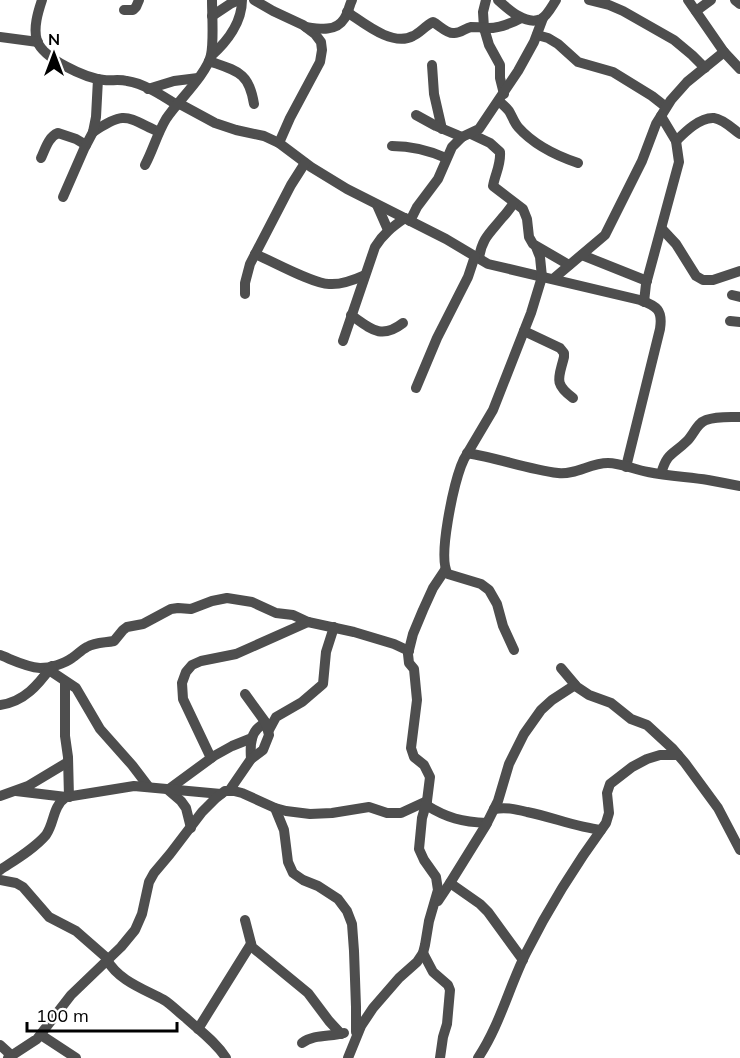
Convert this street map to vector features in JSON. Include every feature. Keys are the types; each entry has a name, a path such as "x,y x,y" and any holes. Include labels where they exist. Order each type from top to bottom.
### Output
{"street":[{"path":"42,0 37,20 38,42 43,51 72,69 106,81 129,81 215,123 264,136 279,143 305,163 347,189 488,264 644,302 655,307 661,318 626,467"},
{"path":"124,10 133,10 139,0"},
{"path":"145,165 159,132 205,69 210,58 212,0"},
{"path":"210,58 223,45 235,27 242,10 240,0 213,16"},
{"path":"306,27 326,29 338,26 345,19 352,0"},
{"path":"486,0 483,12 484,28 489,45 500,64 501,97 508,110 518,127 526,134 565,159 578,163"},
{"path":"498,0 521,18 532,21 543,18"},
{"path":"343,341 375,247 388,230 407,220 438,179 452,147 478,129 518,71 537,35 543,18 556,0"},
{"path":"589,0 623,11 674,40 705,68"},
{"path":"688,0 724,52 740,69"},
{"path":"696,11 711,0"},
{"path":"735,0 740,4"},
{"path":"258,1 306,27 321,42 320,62 279,143"},
{"path":"347,12 374,30 394,38 412,37 433,22 455,34 473,27 499,27 521,18"},
{"path":"537,35 558,44 578,62 613,72 652,96 663,112 675,141 679,162 644,302"},
{"path":"0,37 38,42"},
{"path":"355,1034 373,1008 423,953 438,890 433,871 419,849 430,777 424,765 414,757 411,748 417,700 414,669 409,663 409,651 413,634 433,588 445,570 449,513 464,459 493,410 548,278 569,266 605,235 642,161 663,112 687,82 724,52"},
{"path":"210,58 242,75 249,82 254,104"},
{"path":"432,64 434,94 442,129"},
{"path":"148,89 174,81 198,78"},
{"path":"63,197 93,132 98,79"},
{"path":"416,115 442,129 490,143 500,152 499,169 493,186 523,208 526,213 529,237 536,247 548,278"},
{"path":"93,132 119,117 125,117 159,132"},
{"path":"675,141 703,120 715,118 740,134"},
{"path":"41,158 49,141 58,133 86,145"},
{"path":"392,146 421,149 446,158"},
{"path":"245,294 247,274 255,254 305,163"},
{"path":"416,388 482,243 514,202"},
{"path":"378,205 388,230"},
{"path":"662,229 676,244 696,276 713,279 740,271"},
{"path":"536,247 569,266"},
{"path":"255,254 304,277 329,285 365,275"},
{"path":"582,255 648,281"},
{"path":"351,315 376,332 384,333 403,323"},
{"path":"524,332 560,348 564,357 559,380 561,387 573,398"},
{"path":"660,474 663,464 671,453 686,442 699,423 718,417 740,417"},
{"path":"468,453 561,473 608,463 660,474 740,486"},
{"path":"445,570 448,574 481,584 489,590 497,604 503,626 514,650"},
{"path":"0,705 21,699 51,668 67,661 88,646 114,641 127,627 143,624 171,609 191,609 228,598 252,602 276,613 293,615 308,622 384,641 409,651"},
{"path":"211,758 183,699 186,672 192,665 201,661 236,654 308,622"},
{"path":"251,759 252,738 258,727 267,726 276,717 302,702 323,684 326,652 334,627"},
{"path":"0,655 35,667 51,668 65,682 76,688 100,729 148,786"},
{"path":"561,668 575,686 589,695 611,703 631,719 647,725 678,755 718,808 740,850"},
{"path":"65,682 68,797"},
{"path":"434,906 487,823 509,764 524,734 541,710 552,700 575,686"},
{"path":"0,1045 10,1057 37,1039 71,995 121,946 135,930 142,914 149,882 154,873 202,812 225,792 251,759 263,750 267,744 267,726 245,694"},
{"path":"168,789 211,758 252,738"},
{"path":"478,1058 499,1020 523,960 552,904 606,823 609,813 607,792 610,784 647,759 660,755 678,755"},
{"path":"0,796 28,786 68,762"},
{"path":"12,791 68,797 134,786 242,792 275,808 310,814 369,807 387,813 399,813 427,803"},
{"path":"168,789 186,808 191,828"},
{"path":"0,870 34,846 45,835 51,826 56,809 68,797"},
{"path":"427,803 448,817 464,822 487,823"},
{"path":"275,808 281,819 288,862 293,873 338,899 347,911 352,924 355,1034 348,1058"},
{"path":"494,808 512,808 601,830"},
{"path":"399,813 422,820 448,817"},
{"path":"0,880 23,887 49,917 75,931 107,959 122,978 164,1001 219,1048 226,1058"},
{"path":"450,883 488,912 523,960"},
{"path":"245,920 252,947 308,993 341,1034"},
{"path":"198,1029 251,944"},
{"path":"423,953 433,972 448,985 450,990 447,1024 440,1058"},
{"path":"303,1043 310,1038 355,1034"},
{"path":"41,1035 76,1058"}]}
